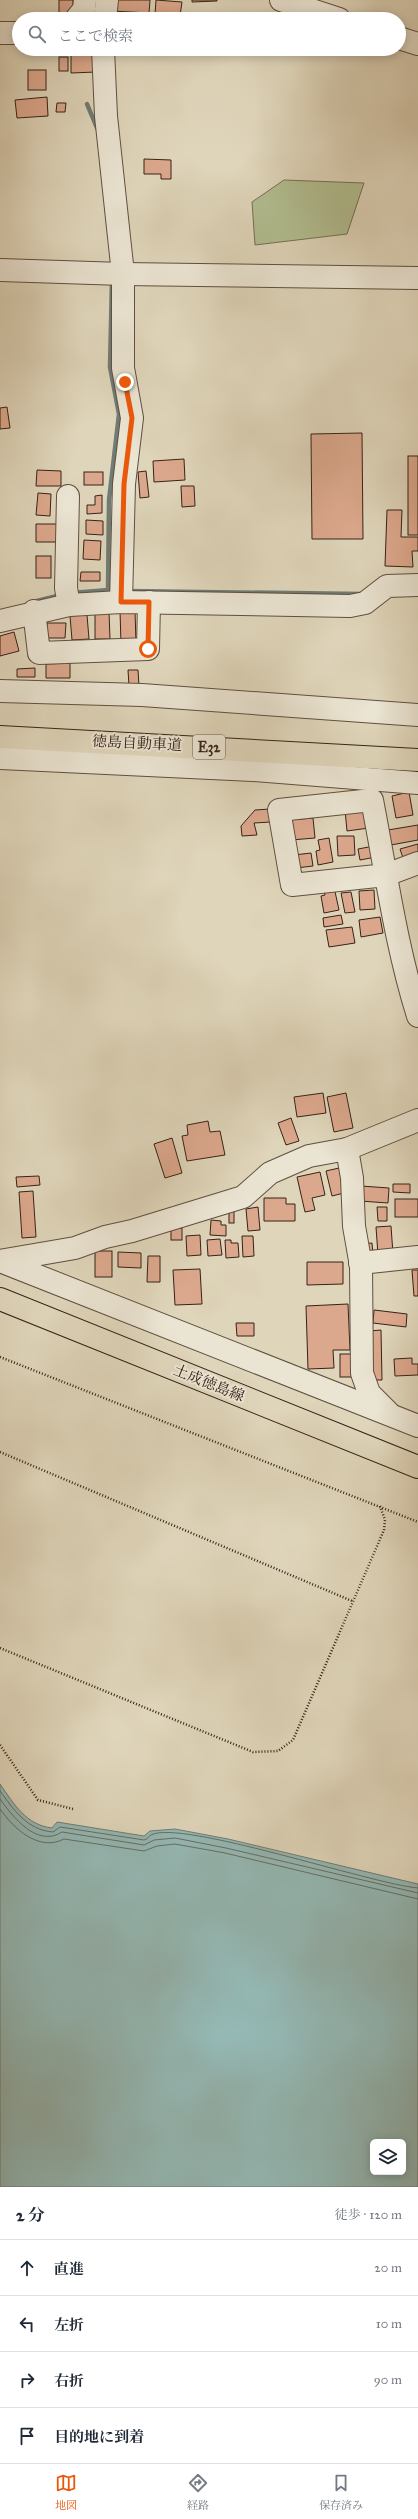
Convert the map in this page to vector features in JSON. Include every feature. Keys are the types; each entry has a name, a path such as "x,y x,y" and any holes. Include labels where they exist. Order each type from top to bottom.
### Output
{"main road":[{"name":"徳島自動車道","path":"0,737 418,760"},
{"name":"土成徳島線","path":"0,1299 418,1468"}],"street":[{"path":"105,12 107,0"},
{"path":"281,0 318,12"},
{"path":"0,32 12,33"},
{"path":"406,40 418,44"},
{"path":"102,56 97,117 116,274 122,368 132,418 124,484 121,594"},
{"path":"0,270 116,274 418,278"},
{"path":"68,496 68,597"},
{"path":"0,621 34,611 68,597 121,594 149,602 350,606 365,602 387,586 418,585"},
{"path":"34,611 39,654 148,649 149,602"},
{"path":"0,691 142,695 418,715"},
{"path":"0,758 253,770 418,782"},
{"path":"418,863 386,875 292,885 279,810 372,800 386,875 405,975 418,1016"},
{"path":"0,1261 75,1248 105,1237 132,1231 242,1197 270,1173 309,1156 346,1149 418,1120"},
{"path":"346,1149 352,1178 354,1226 360,1263 362,1373 369,1393 392,1416"},
{"path":"360,1263 418,1257"},
{"path":"0,1261 418,1426"}],"path":[{"path":"0,1357 418,1522"},
{"path":"0,1452 352,1601"},
{"path":"0,1648 253,1752 269,1753 285,1748 293,1740 384,1530 385,1520 380,1506"},
{"path":"0,1745 38,1800 74,1809"}],"green space":[{"path":"284,180 364,183 347,234 255,245 252,202"}],"water":[{"path":"0,1784 10,1799 28,1818 43,1826 52,1828 57,1822 144,1836 150,1831 175,1829 228,1839 418,1884 418,2187 0,2187"}],"building":[{"path":"59,0 73,0 73,12 59,12"},
{"path":"113,0 150,0 149,12 112,11"},
{"path":"156,0 182,2 181,12 155,12"},
{"path":"192,0 217,0 217,1 192,2"},
{"path":"71,56 96,56 96,72 71,73"},
{"path":"59,57 68,57 68,71 59,71"},
{"path":"28,70 46,70 46,90 28,90"},
{"path":"47,97 48,116 17,118 15,100"},
{"path":"57,103 66,103 65,112 56,112"},
{"path":"144,159 171,160 171,179 161,179 161,174 144,174"},
{"path":"7,407 10,428 0,429 0,408"},
{"path":"362,433 363,539 312,539 311,434"},
{"path":"408,456 418,456 418,535 408,535"},
{"path":"184,459 185,480 154,482 153,461"},
{"path":"37,470 61,471 61,486 36,486"},
{"path":"146,471 149,497 140,498 138,472"},
{"path":"84,472 103,472 103,485 84,485"},
{"path":"181,486 194,486 195,506 182,507"},
{"path":"38,493 51,494 50,516 36,515"},
{"path":"102,495 102,513 87,514 87,505 95,505 95,496"},
{"path":"387,510 402,510 401,537 418,537 418,551 412,551 413,567 385,566"},
{"path":"86,520 103,521 103,535 86,534"},
{"path":"36,524 60,524 59,542 36,542"},
{"path":"84,540 101,541 100,560 83,559"},
{"path":"36,556 51,556 51,578 36,578"},
{"path":"81,572 100,572 100,581 80,581"},
{"path":"120,611 135,611 136,643 121,644"},
{"path":"95,612 109,612 110,639 95,639"},
{"path":"87,615 89,639 72,640 70,616"},
{"path":"47,623 66,623 65,638 46,638"},
{"path":"14,632 19,651 0,656 0,636"},
{"path":"70,663 70,678 46,678 46,664"},
{"path":"35,668 35,677 17,677 17,669"},
{"path":"128,670 138,670 139,686 129,686"},
{"path":"409,792 413,815 396,818 392,796"},
{"path":"367,807 369,828 347,831 345,810"},
{"path":"270,809 271,822 254,823 257,835 242,836 241,826 255,810"},
{"path":"313,818 315,838 291,840 289,820"},
{"path":"418,825 418,840 391,845 388,830"},
{"path":"337,836 354,836 355,855 338,856"},
{"path":"329,838 333,862 318,865 316,851 320,850 318,840"},
{"path":"418,844 418,854 403,858 400,849"},
{"path":"374,846 376,857 360,860 358,849"},
{"path":"311,853 313,866 296,868 294,855"},
{"path":"334,887 339,910 324,913 321,896 325,895 324,889"},
{"path":"374,890 375,909 360,910 359,891"},
{"path":"351,892 355,912 345,913 341,893"},
{"path":"341,915 343,924 324,927 323,918"},
{"path":"380,917 383,933 361,937 359,920"},
{"path":"352,927 355,943 329,947 326,930"},
{"path":"323,1093 326,1113 297,1117 294,1097"},
{"path":"346,1093 353,1128 334,1132 327,1097"},
{"path":"291,1118 299,1141 286,1145 278,1123"},
{"path":"208,1121 210,1132 220,1131 225,1155 187,1161 182,1136 188,1135 187,1125"},
{"path":"172,1138 182,1173 165,1178 154,1144"},
{"path":"339,1168 344,1193 332,1196 326,1171"},
{"path":"320,1172 325,1195 312,1198 315,1210 305,1212 297,1177"},
{"path":"39,1176 40,1185 17,1187 16,1177"},
{"path":"393,1184 410,1184 410,1193 393,1192"},
{"path":"361,1186 389,1188 388,1203 360,1201"},
{"path":"33,1191 36,1237 22,1238 19,1192"},
{"path":"264,1198 286,1198 286,1204 295,1204 295,1221 264,1221"},
{"path":"395,1199 418,1199 418,1217 395,1217"},
{"path":"258,1207 260,1230 248,1231 246,1209"},
{"path":"377,1207 387,1207 387,1221 378,1221"},
{"path":"229,1210 234,1210 234,1223 229,1223"},
{"path":"211,1220 221,1221 221,1225 226,1225 226,1236 210,1235"},
{"path":"391,1226 393,1254 378,1255 376,1227"},
{"path":"171,1228 182,1228 182,1240 171,1240"},
{"path":"200,1235 201,1255 187,1256 186,1236"},
{"path":"242,1236 253,1236 254,1256 243,1257"},
{"path":"220,1239 222,1255 208,1256 207,1240"},
{"path":"225,1240 231,1240 231,1243 238,1243 239,1257 226,1258"},
{"path":"372,1243 373,1254 363,1255 362,1244"},
{"path":"95,1251 112,1251 112,1277 95,1277"},
{"path":"118,1252 141,1253 141,1268 118,1267"},
{"path":"148,1256 160,1256 160,1282 147,1282"},
{"path":"307,1262 343,1262 343,1284 307,1285"},
{"path":"200,1269 202,1304 175,1305 173,1270"},
{"path":"412,1270 418,1270 418,1296 414,1296"},
{"path":"348,1304 350,1350 333,1350 334,1368 308,1369 306,1306"},
{"path":"374,1310 407,1314 406,1327 373,1323"},
{"path":"236,1323 254,1323 254,1336 237,1336"},
{"path":"381,1330 382,1380 370,1380 369,1331"},
{"path":"340,1354 354,1354 354,1377 340,1377"},
{"path":"412,1358 412,1364 418,1364 418,1375 395,1376 394,1359"}],"waterway":[{"path":"87,104 97,128"},
{"path":"112,279 110,367 119,414 109,500 108,590 115,591"},
{"path":"72,593 108,590"},
{"path":"127,591 363,594"},
{"path":"33,602 61,595"}],"route":[{"path":"125,382 132,418 131,440 124,484 122,514 121,602 149,602 148,649"}]}
